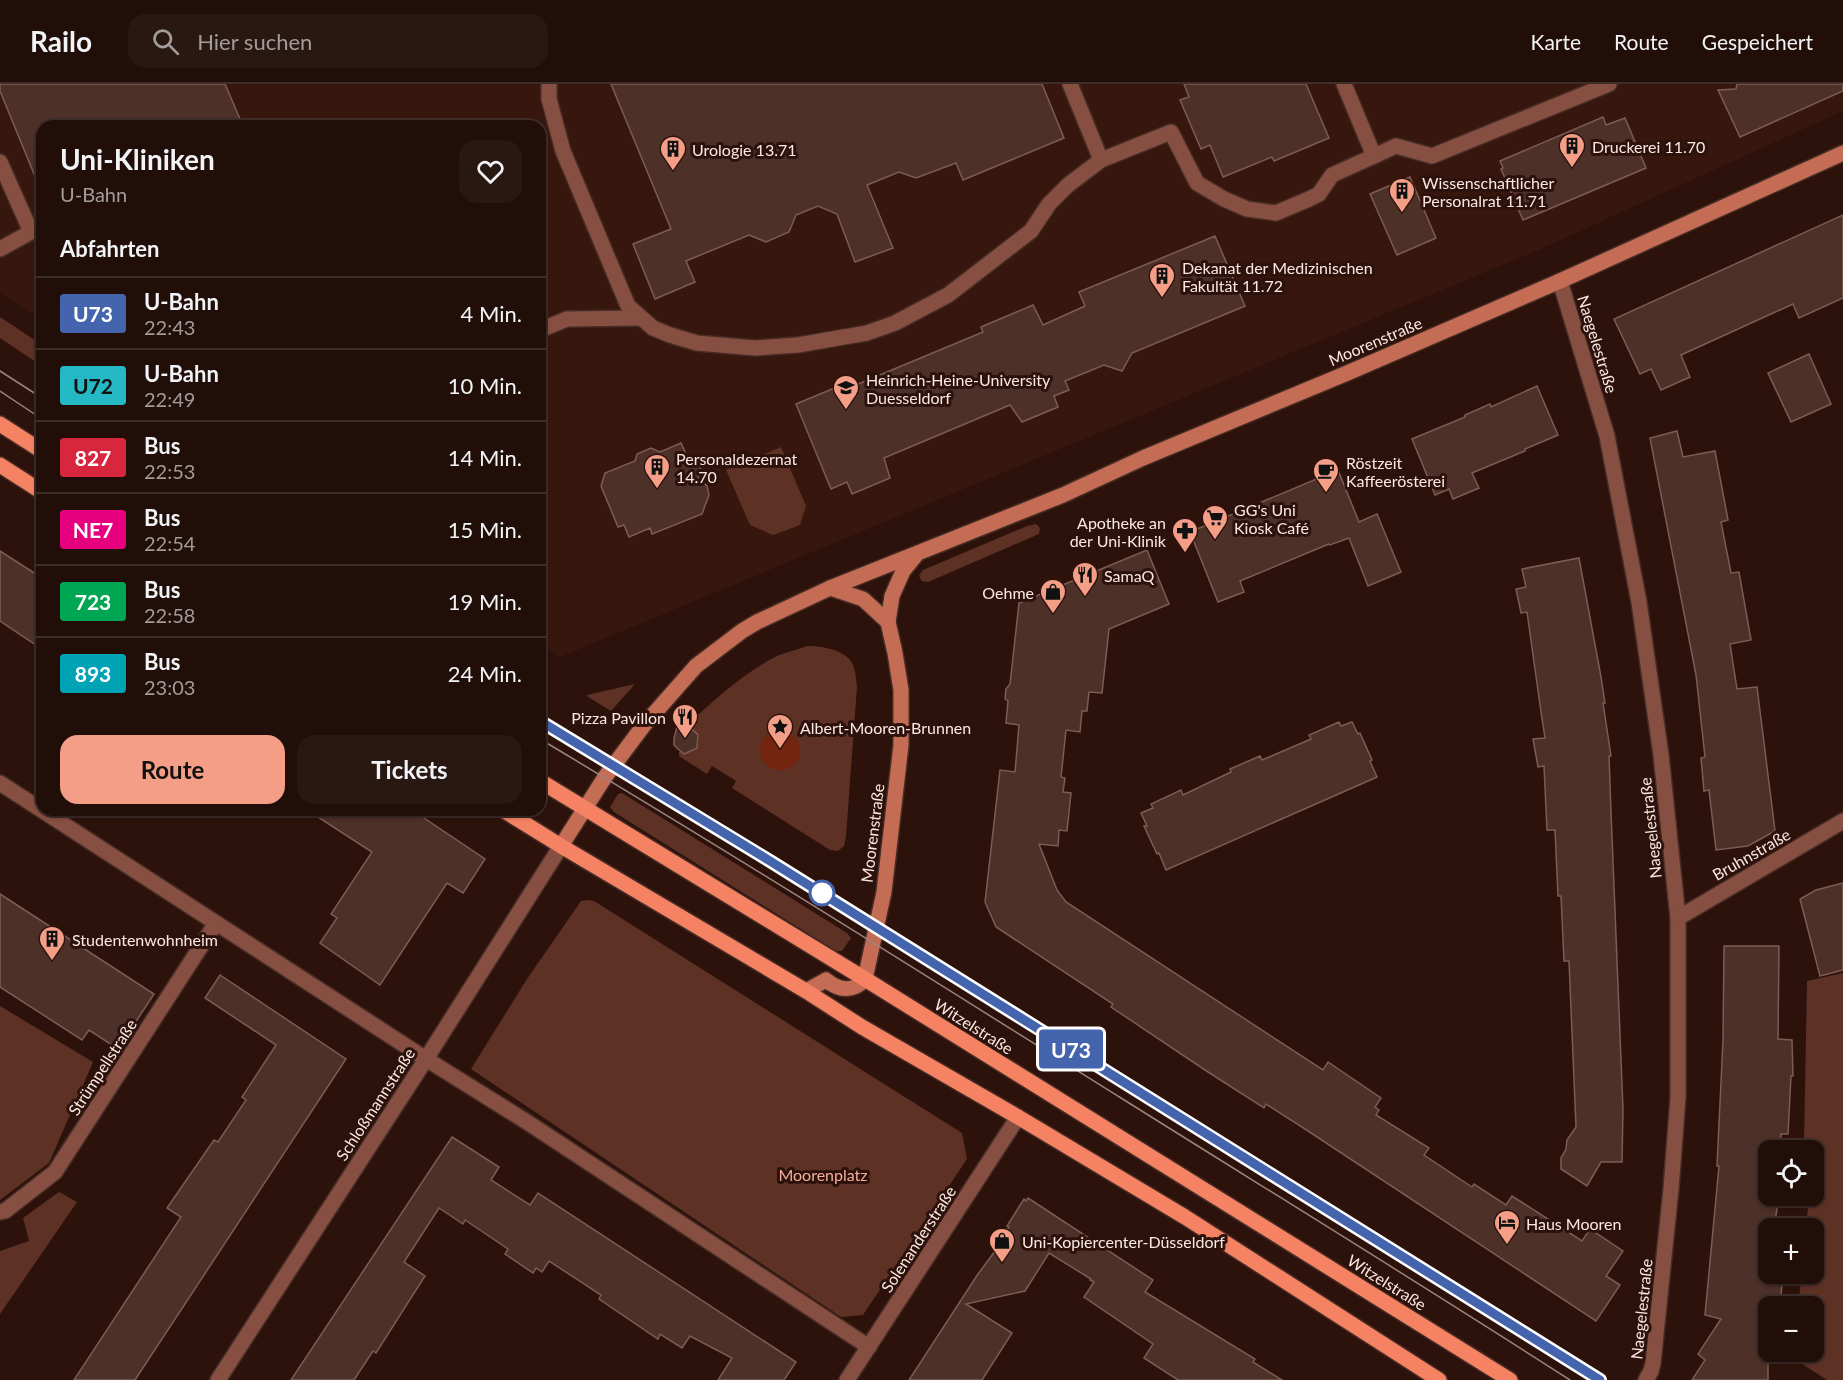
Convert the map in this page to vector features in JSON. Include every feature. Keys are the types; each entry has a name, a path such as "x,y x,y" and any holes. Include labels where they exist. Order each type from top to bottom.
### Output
{"main road":[{"path":"0,424 36,447"},
{"path":"0,465 36,488"},
{"name":"Witzelstraße","path":"546,785 865,979 1510,1380"},
{"path":"513,816 806,991 862,1027 1185,1217 1439,1380"}],"street":[{"path":"549,84 549,99 563,152 628,306 653,328 670,335 697,343 756,348 798,345 867,333 895,323 948,295 1031,231 1050,204 1068,185 1101,160 1171,132 1197,183 1247,210 1276,213 1319,194 1332,175 1396,146 1432,156 1609,84"},
{"path":"1070,84 1101,160"},
{"path":"1344,84 1374,156"},
{"name":"Moorenstraße","path":"561,846 584,809 644,725 696,666 749,627 830,588 1063,495 1143,458 1346,374 1560,281 1843,153"},
{"path":"0,162 31,232 0,249"},
{"name":"Naegelestraße","path":"1560,281 1607,436 1639,602 1661,755 1678,918 1678,1097 1653,1363 1652,1371 1646,1380"},
{"path":"546,328 567,319 639,318"},
{"name":"Moorenstraße","path":"865,979 884,892 901,745 901,690 888,622 892,596 903,571 917,553"},
{"path":"830,588 863,600 888,622"},
{"path":"0,783 36,806"},
{"path":"51,816 527,1122 869,1347"},
{"name":"Bruhnstraße","path":"1678,918 1843,821"},
{"name":"Schloßmannstraße","path":"218,1380 561,846"},
{"name":"Strümpellstraße","path":"0,1212 55,1172 216,923"},
{"path":"806,991 826,980 838,988 845,989 854,988 865,979"},
{"name":"Solenanderstraße","path":"847,1380 1018,1117"}],"shaded area":[{"name":"Heinrich-Heine-University Duesseldorf","path":"0,84 1843,84 1843,111 1541,249 560,657 546,648 546,120 36,120 36,316 0,293"},
{"name":"Albert-Mooren-Brunnen","path":"780,730 794,736 800,750 794,764 780,770 766,764 760,750 766,736"}],"green space":[{"path":"0,317 36,341 36,362 0,338"},
{"path":"781,447 806,506 800,525 773,535 750,525 726,470"},
{"path":"1036,524 1040,528 1039,534 928,582 922,581 919,576 923,570"},
{"path":"807,646 832,649 844,654 852,663 856,675 846,836 844,846 838,851 830,850 732,788 736,781 712,766 707,774 679,756 679,752 693,749 698,742 696,733 685,727 717,698 763,664 779,655","holes":["776,730 788,732 799,755 793,765 783,769 760,751 763,741 770,733"]},
{"path":"635,684 611,711 587,695"},
{"path":"622,793 847,933 851,938 842,951 836,951 614,812 610,807 618,794"},
{"name":"Moorenplatz","path":"581,901 594,901 962,1133 967,1159 863,1315 841,1317 471,1069 527,979"},
{"path":"1843,973 1843,1380 1827,1380 1799,1362 1824,1362 1824,1296 1799,1296 1801,1284 1824,1284 1824,1218 1807,1218 1808,1206 1824,1206 1824,1140 1804,1140 1807,981"},
{"path":"0,1006 93,1062 49,1163 0,1200"},
{"path":"59,1192 77,1202 0,1314 0,1251 29,1241 23,1218"}],"building":[{"path":"0,84 225,84 240,120 36,120 36,179 0,91"},
{"path":"611,84 1042,84 1064,138 963,180 956,163 916,178 899,172 867,185 893,248 855,262 837,214 818,206 796,215 789,232 766,242 749,235 686,261 695,282 655,299 633,244 671,229"},
{"path":"1184,84 1306,84 1329,138 1274,161 1272,157 1223,177 1210,145 1201,149 1180,100 1189,97"},
{"path":"1737,84 1843,84 1843,91 1740,137 1718,90 1736,89"},
{"name":"Druckerei 11.70","path":"1603,117 1606,125 1625,118 1646,168 1523,220 1501,169 1503,168 1500,161"},
{"name":"Wissenschaftlicher Personalrat 11.71","path":"1410,177 1436,238 1397,255 1370,194"},
{"path":"1843,215 1843,298 1799,318 1793,304 1681,355 1690,377 1661,390 1651,369 1640,374 1614,319"},
{"path":"1215,236 1245,306 1132,353 1122,371 1104,365 1065,381 1069,390 1054,396 1058,407 1022,422 1010,405 884,458 890,478 852,494 847,482 831,489 796,404 849,382 851,387 983,332 981,327 1033,305 1043,325 1085,306 1079,292"},
{"path":"1809,354 1831,404 1791,422 1768,373"},
{"path":"1537,386 1558,435 1472,473 1479,488 1453,499 1449,489 1435,495 1412,439"},
{"path":"1677,431 1683,457 1715,451 1728,520 1721,522 1731,573 1739,572 1751,640 1730,644 1737,689 1757,687 1775,831 1748,846 1716,850 1709,790 1704,791 1701,758 1705,757 1696,675 1650,438"},
{"name":"Personaldezernat 14.70","path":"681,443 688,458 702,462 698,478 707,486 709,495 702,514 652,534 650,528 629,537 624,525 618,527 601,486 605,473 635,461 637,454 651,448 660,452"},
{"path":"1338,470 1359,522 1377,514 1401,572 1368,586 1349,538 1240,581 1244,592 1218,602 1190,532"},
{"path":"1147,550 1169,604 1109,629 1102,693 1089,692 1087,711 1082,711 1080,732 1066,730 1061,777 1065,778 1063,792 1071,793 1067,831 1059,830 1058,846 1039,844 1057,890 1066,902 1323,1070 1328,1062 1381,1098 1375,1107 1379,1110 1376,1115 1429,1148 1424,1155 1472,1187 1474,1184 1506,1205 1512,1196 1582,1241 1590,1229 1623,1251 1606,1276 1620,1285 1596,1321 1305,1129 1266,1104 1264,1108 1208,1072 1111,1007 1113,1004 996,927 985,902 1000,770 1015,772 1019,725 1006,723 1008,701 1005,699 1006,689 1010,684 1019,603"},
{"path":"0,551 36,574 36,645 0,621"},
{"path":"1579,558 1601,677 1611,756 1609,756 1623,1109 1622,1162 1601,1162 1587,1186 1561,1169 1561,1158 1566,1149 1567,1140 1576,1127 1569,961 1564,961 1555,830 1547,830 1544,766 1538,767 1533,739 1545,738 1527,612 1521,613 1516,589 1526,587 1522,569"},
{"path":"1339,722 1341,726 1352,722 1358,734 1360,733 1377,777 1166,870 1144,826 1147,826 1141,813 1153,808 1151,804 1181,790 1183,795 1231,772 1230,769 1260,756 1262,760 1311,739 1309,735"},
{"path":"677,727 691,728 698,735 697,748 684,754 674,745"},
{"path":"316,816 421,816 485,859 463,893 447,883 380,985 320,943 337,918 331,914 372,852"},
{"path":"1843,883 1843,970 1820,976 1800,899 1816,890"},
{"name":"Studentenwohnheim","path":"0,894 154,994 118,1049 89,1030 82,1040 0,987"},
{"path":"1724,946 1779,946 1778,1039 1792,1040 1793,1076 1791,1076 1788,1134 1781,1134 1781,1140 1758,1140 1758,1206 1777,1206 1776,1218 1758,1218 1758,1284 1782,1284 1781,1296 1758,1296 1758,1362 1768,1362 1768,1380 1692,1380 1705,1360 1698,1354 1721,1319 1705,1315 1719,1166 1717,1166 1723,1040"},
{"path":"220,975 346,1059 135,1380 74,1380 181,1217 167,1208 214,1140 218,1142 246,1100 242,1097 276,1045 205,998"},
{"path":"452,1137 499,1167 491,1180 530,1205 538,1193 796,1362 784,1380 718,1380 732,1358 690,1336 682,1348 660,1334 658,1339 599,1299 601,1295 549,1261 542,1272 536,1268 533,1273 505,1254 508,1249 465,1220 463,1224 439,1208 404,1262 425,1276 376,1353 373,1351 354,1380 291,1380"},
{"path":"1028,1198 1153,1280 1145,1292 1255,1359 1253,1362 1282,1380 1178,1380 1144,1358 1153,1344 1084,1297 1094,1282 1091,1279 1049,1253 1025,1291 966,1304 1012,1333 982,1380 909,1380 978,1274 1001,1243 999,1241 1024,1199 1026,1201"}],"tram line":[{"path":"0,371 36,394"},
{"path":"0,391 36,415"},
{"path":"546,725 735,839 1600,1380"},
{"path":"546,743 832,917 1570,1380"}],"metro line":[{"name":"U73","path":"546,725 770,861 1600,1380"}],"place":[{"name":"Druckerei 11.70","path":"1572,169"},
{"name":"Urologie 13.71","path":"673,172"},
{"name":"Wissenschaftlicher Personalrat 11.71","path":"1402,214"},
{"name":"Dekanat der Medizinischen Fakultät 11.72","path":"1162,299"},
{"name":"Heinrich-Heine-University Duesseldorf","path":"846,411"},
{"name":"Personaldezernat 14.70","path":"657,490"},
{"name":"Röstzeit Kaffeerösterei","path":"1326,494"},
{"name":"GG's Uni Kiosk Café","path":"1215,541"},
{"name":"Apotheke an der Uni-Klinik","path":"1185,554"},
{"name":"SamaQ","path":"1085,598"},
{"name":"Oehme","path":"1053,615"},
{"name":"Pizza Pavillon","path":"685,740"},
{"name":"Albert-Mooren-Brunnen","path":"780,750"},
{"name":"Studentenwohnheim","path":"52,962"},
{"name":"Haus Mooren","path":"1507,1246"},
{"name":"Uni-Kopiercenter-Düsseldorf","path":"1002,1264"}]}
